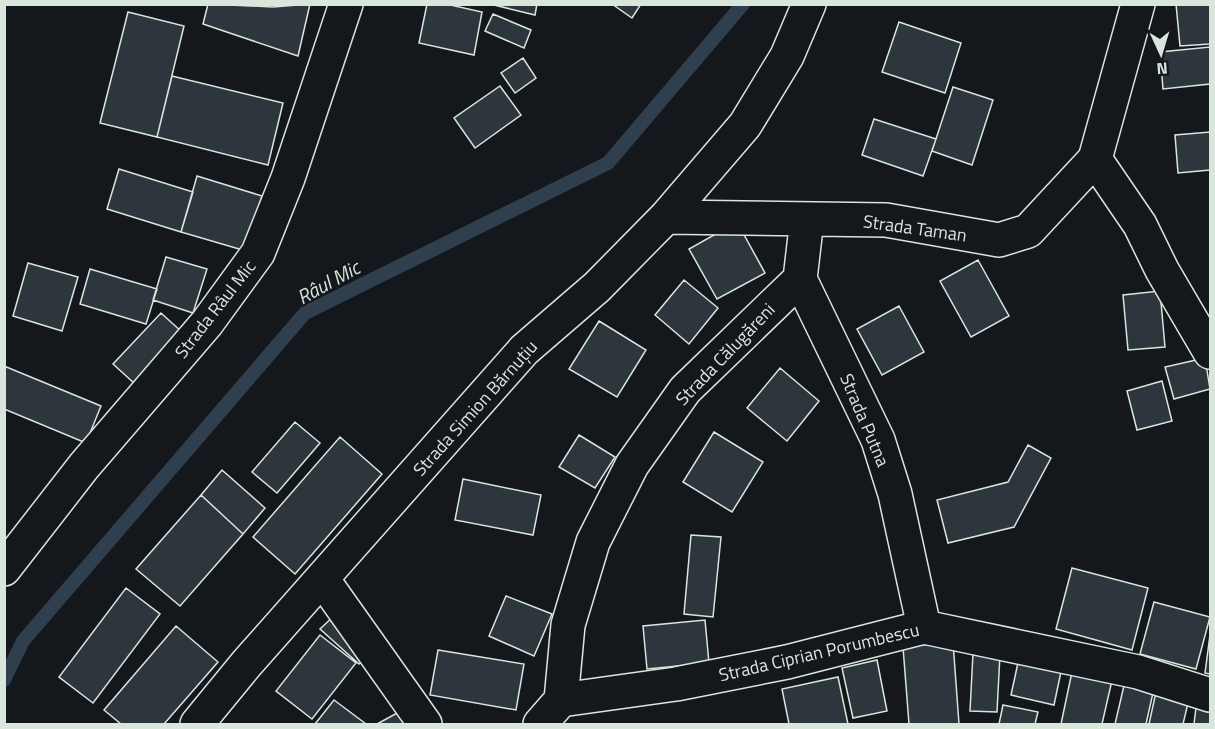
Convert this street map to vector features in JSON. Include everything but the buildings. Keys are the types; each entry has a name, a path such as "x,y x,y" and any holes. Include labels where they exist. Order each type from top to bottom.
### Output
{"street":[{"name":"Strada Râul Mic","path":"4,569 84,466 207,323 258,253 288,178 346,4"},
{"name":"Strada Simion Bărnuțiu","path":"197,724 247,663 323,580 524,350 597,287 666,216 745,124 787,56 809,4"},
{"path":"1138,4 1095,159 1140,225 1162,270 1210,352"},
{"name":"Strada Taman","path":"666,216 886,220 999,240 1028,231 1095,159"},
{"path":"800,279 807,219"},
{"name":"Strada Putna","path":"800,279 878,440 895,494 924,627"},
{"name":"Strada Călugăreni","path":"561,700 568,625 593,543 632,465 685,390 800,279"},
{"path":"323,580 425,724"},
{"name":"Strada Ciprian Porumbescu","path":"561,700 676,684 776,664 924,627 1138,672 1210,695"},
{"path":"540,724 561,700"}],"waterway":[{"name":"Râul Mic","path":"4,680 23,641 305,313 608,163 743,4"}]}
